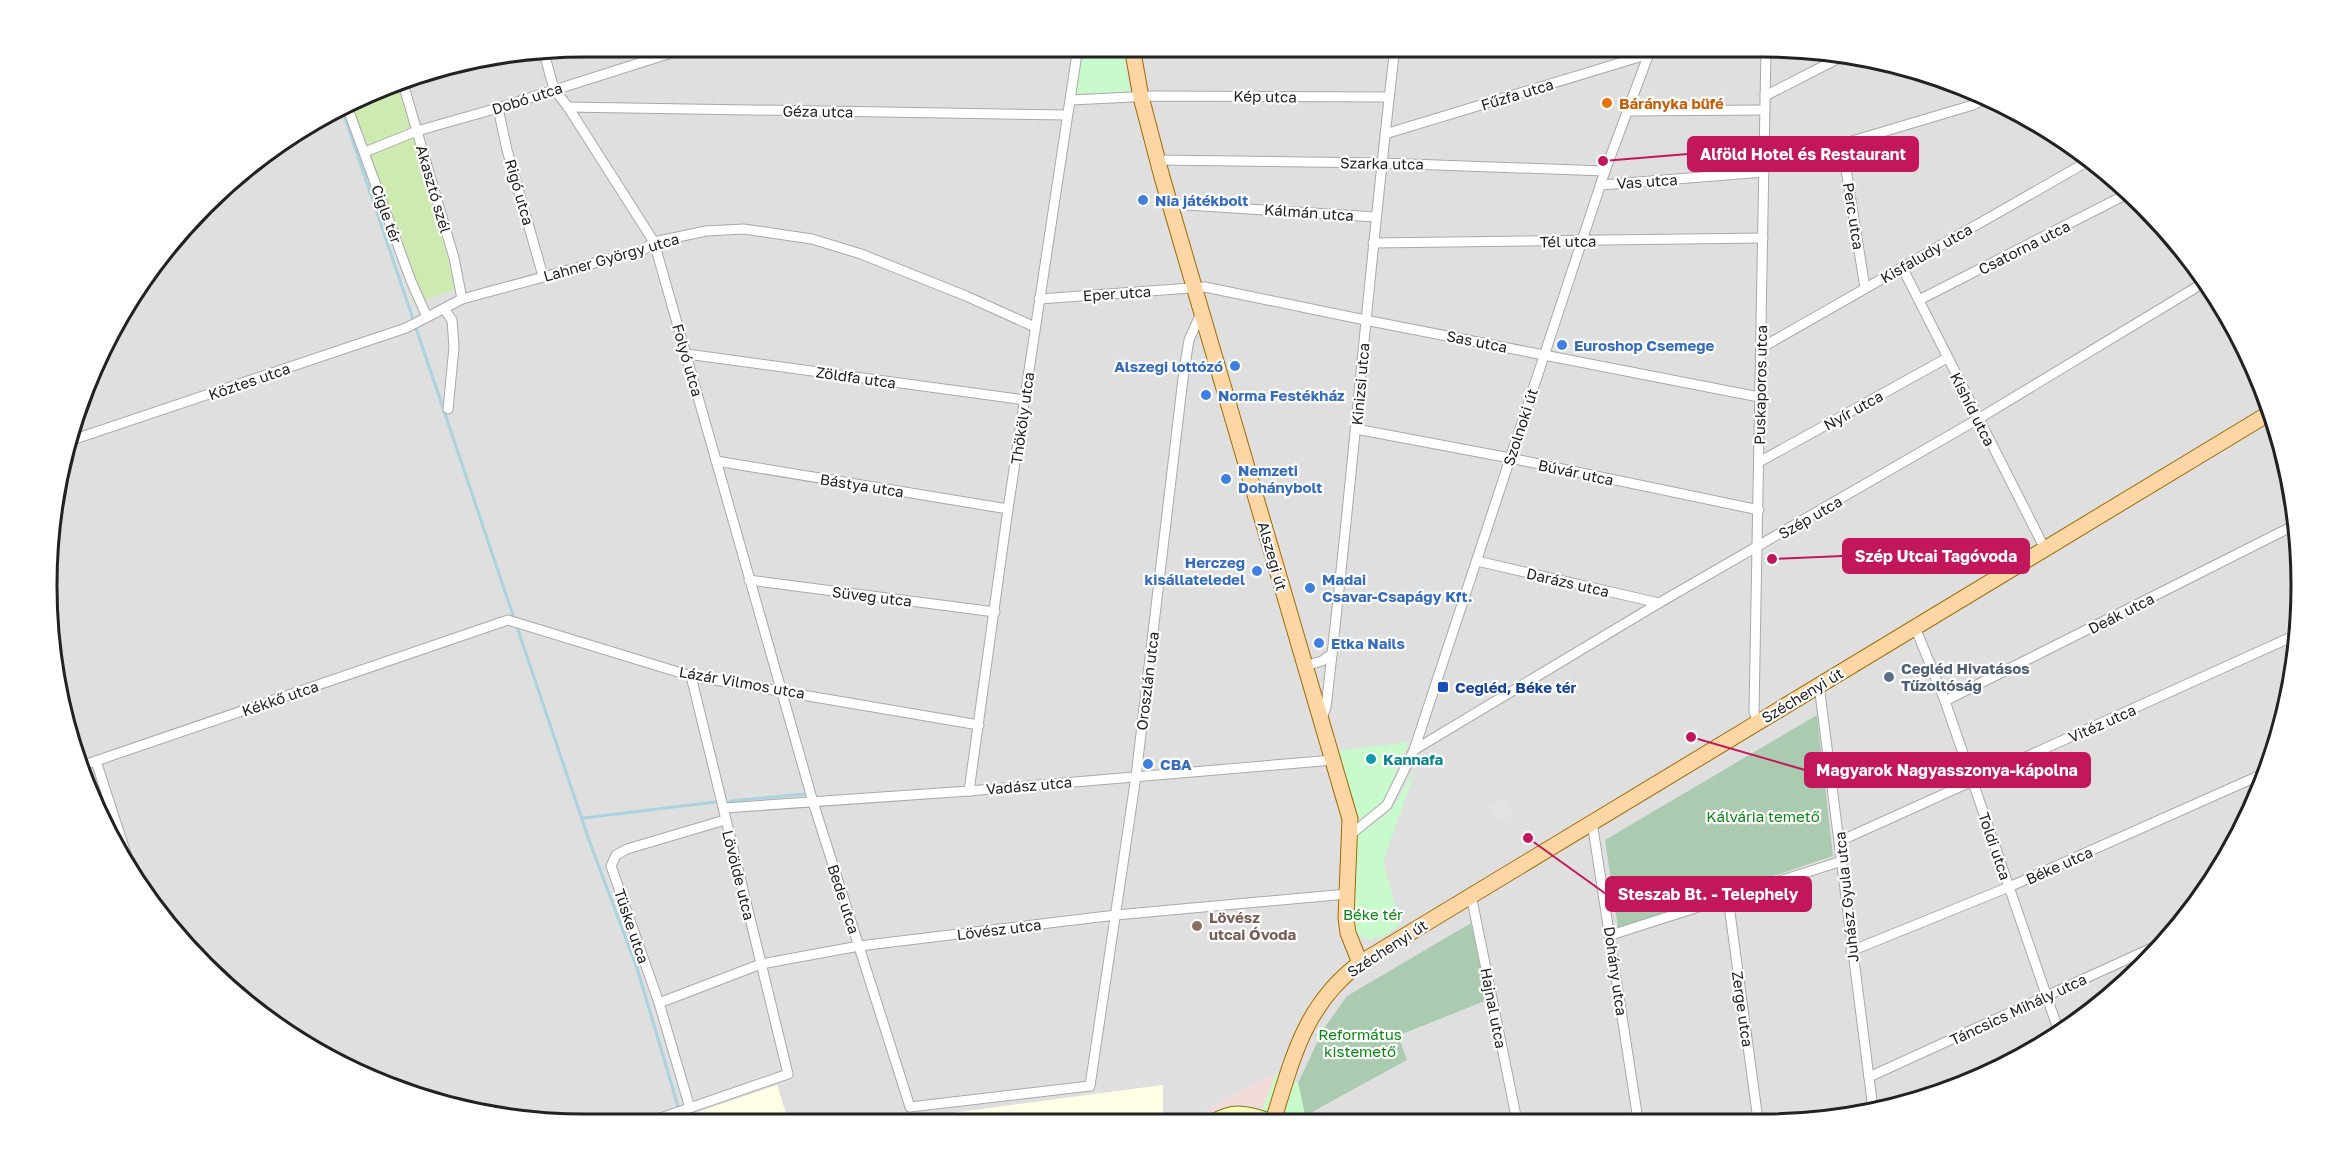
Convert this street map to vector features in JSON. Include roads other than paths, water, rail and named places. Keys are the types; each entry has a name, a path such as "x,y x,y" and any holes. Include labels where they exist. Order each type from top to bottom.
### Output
{"main road":[{"name":"Alszegi út","path":"1134,57 1141,97 1201,313 1350,819 1346,918 1348,933 1360,963"},
{"name":"Széchenyi út","path":"1274,1114 1302,1032 1316,1007 1335,984 1360,963 1915,627 2264,420"},
{"path":"1348,933 1362,948 1376,951 1385,947"},
{"path":"1231,1114 1248,1114"}],"street":[{"name":"Dobó utca","path":"365,152 417,130 498,108 658,57"},
{"name":"Thököly utca","path":"969,790 1024,400 1077,57"},
{"name":"Kinizsi utca","path":"1321,721 1326,706 1332,654 1356,429 1375,217 1394,57"},
{"name":"Fűzfa utca","path":"1385,134 1631,57"},
{"name":"Szolnoki út","path":"1350,835 1387,805 1414,750 1605,171 1648,57"},
{"name":"Puskaporos utca","path":"1758,722 1755,712 1766,57"},
{"name":"Folyó utca","path":"546,59 554,89 568,107 654,242 780,689"},
{"path":"1765,96 1833,62"},
{"name":"Akasztó szél","path":"405,89 454,258 462,299"},
{"path":"1071,100 1141,97"},
{"name":"Kép utca","path":"1141,97 1389,97"},
{"path":"1764,160 1842,144 1977,103"},
{"name":"Géza utca","path":"568,107 1067,115"},
{"name":"Rigó utca","path":"498,108 507,150 543,276"},
{"path":"1628,111 1765,110"},
{"name":"Cigle tér","path":"349,113 411,281 427,317"},
{"name":"Perc utca","path":"1842,144 1865,288"},
{"name":"Szarka utca","path":"1158,160 1382,163 1605,171"},
{"name":"Kisfaludy utca","path":"1761,348 2082,165"},
{"name":"Vas utca","path":"1601,185 1764,172"},
{"name":"Csatorna utca","path":"1919,300 2121,198"},
{"name":"Kálmán utca","path":"1171,204 1375,217"},
{"name":"Lahner György utca","path":"427,317 462,299 643,250 654,242 706,231 744,229 812,239 861,255 924,279 1035,327"},
{"name":"Tél utca","path":"1373,243 1763,238"},
{"name":"Kishíd utca","path":"1902,267 2045,549"},
{"name":"Szép utca","path":"1414,750 1659,603 1978,419 2198,286"},
{"name":"Sas utca","path":"1194,288 1205,287 1759,397"},
{"name":"Eper utca","path":"1039,299 1194,288"},
{"path":"444,309 452,320 454,347 448,409"},
{"name":"Oroszlán utca","path":"910,1107 1090,1086 1136,776 1184,370 1189,340 1201,313"},
{"name":"Köztes utca","path":"78,438 414,324 427,317"},
{"name":"Zöldfa utca","path":"687,354 1024,400"},
{"name":"Nyír utca","path":"1759,462 1947,358"},
{"name":"Búvár utca","path":"1356,429 1510,458 1759,510"},
{"name":"Bástya utca","path":"716,461 1008,509"},
{"name":"Deák utca","path":"1945,701 2287,529"},
{"name":"Darázs utca","path":"1477,561 1659,603"},
{"name":"Süveg utca","path":"749,580 995,612"},
{"name":"Lázár Vilmos utca","path":"476,632 508,620 517,621 691,676 780,689 979,725"},
{"name":"Toldi utca","path":"1915,627 1945,701 2056,1025"},
{"name":"Kékkő utca","path":"88,764 476,632"},
{"name":"Vitéz utca","path":"1840,841 2288,639"},
{"path":"1305,666 1322,661 1332,654"},
{"name":"Lövölde utca","path":"688,1109 788,1074 691,676"},
{"name":"Juhász Gyula utca","path":"1819,685 1840,841 1851,951 1872,1102"},
{"name":"Bede utca","path":"780,689 910,1107"},
{"name":"Vadász utca","path":"724,808 1333,760"},
{"path":"96,761 119,833"},
{"name":"Béke utca","path":"1851,951 2009,887 2255,778"},
{"name":"Tüske utca","path":"688,1109 659,1003 612,866 616,855 627,849 725,820"},
{"name":"Dohány utca","path":"1592,822 1637,1114"},
{"path":"1611,935 1842,861"},
{"name":"Lövész utca","path":"659,1003 762,964 859,946 1116,915 1347,894"},
{"name":"Hajnal utca","path":"1471,895 1516,1114"},
{"name":"Zerge utca","path":"1728,898 1757,1114"},
{"name":"Táncsics Mihály utca","path":"1869,1077 2143,952"},
{"path":"671,1114 688,1109"}],"waterway":[{"path":"344,116 590,843 637,968 680,1114"},
{"path":"730,801 805,794"},
{"path":"583,818 715,802"}],"place":[{"name":"Bárányka büfé","path":"1607,103"},
{"name":"Alföld Hotel és Restaurant","path":"1603,161"},
{"name":"Nia játékbolt","path":"1143,200"},
{"name":"Euroshop Csemege","path":"1562,345"},
{"name":"Alszegi lottózó","path":"1235,366"},
{"name":"Norma Festékház","path":"1206,395"},
{"name":"Nemzeti Dohánybolt","path":"1226,479"},
{"name":"Szép Utcai Tagóvoda","path":"1772,559"},
{"name":"Herczeg kisállateledel","path":"1257,571"},
{"name":"Madai Csavar-Csapágy Kft.","path":"1310,588"},
{"name":"Etka Nails","path":"1319,643"},
{"name":"Cegléd Hivatásos Tűzoltóság","path":"1889,677"},
{"name":"Cegléd, Béke tér","path":"1443,687"},
{"name":"Magyarok Nagyasszonya-kápolna","path":"1691,737"},
{"name":"Kannafa","path":"1371,759"},
{"name":"CBA","path":"1148,764"},
{"name":"Steszab Bt. - Telephely","path":"1528,838"},
{"name":"Lövész utcai Óvoda","path":"1197,926"}],"park label":[{"name":"Kálvária temető","path":"1763,816"},
{"name":"Béke tér","path":"1373,914"},
{"name":"Református kistemető","path":"1360,1042"}]}
